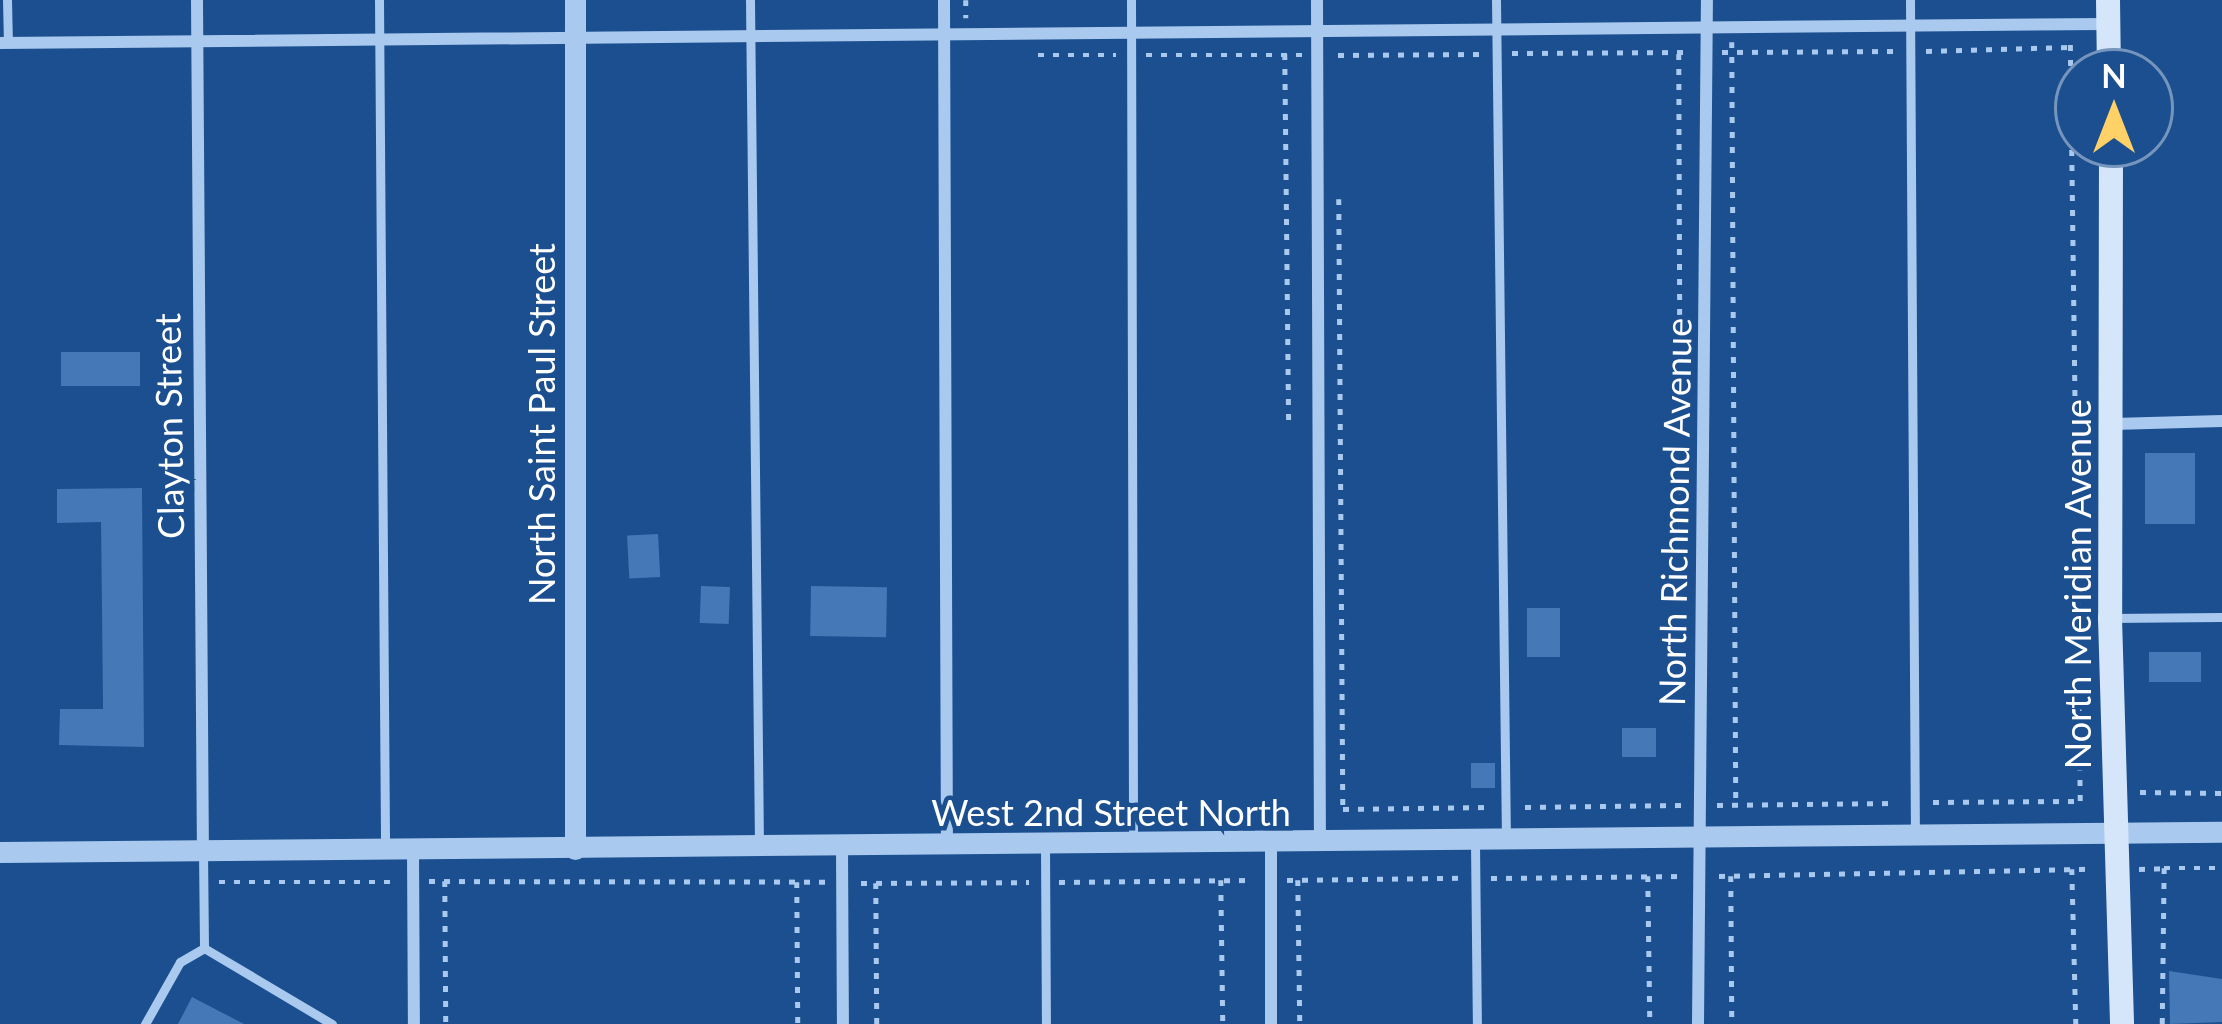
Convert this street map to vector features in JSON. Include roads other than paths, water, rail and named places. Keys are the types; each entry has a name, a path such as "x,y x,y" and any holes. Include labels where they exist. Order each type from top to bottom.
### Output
{"main road":[{"path":"2108,12 2109,48"},
{"name":"North Meridian Avenue","path":"2111,168 2110,618 2122,1024"}],"street":[{"name":"Clayton Street","path":"197,0 202,851"},
{"name":"North Saint Paul Street","path":"575,0 575,849"},
{"path":"944,0 947,847"},
{"path":"1317,0 1320,845"},
{"name":"North Richmond Avenue","path":"1698,1024 1707,0"},
{"path":"4,43 1707,30 1910,27 2108,12"},
{"path":"2113,424 2222,421"},
{"name":"West 2nd Street North","path":"0,852 1271,846 2222,832"},
{"path":"1271,846 1271,1024"},
{"path":"842,848 843,1024"},
{"path":"413,850 414,1024"}],"lane":[{"path":"4,43 7,0"},
{"path":"380,0 385,850"},
{"path":"750,0 759,848"},
{"path":"1131,0 1132,846"},
{"path":"1496,0 1506,843"},
{"path":"1910,0 1915,836"},
{"path":"2110,618 2222,617"},
{"path":"1475,843 1477,1024"},
{"path":"1045,847 1046,1024"},
{"path":"202,851 204,948"},
{"path":"145,1024 179,962 204,948"},
{"path":"204,948 332,1024"}]}
